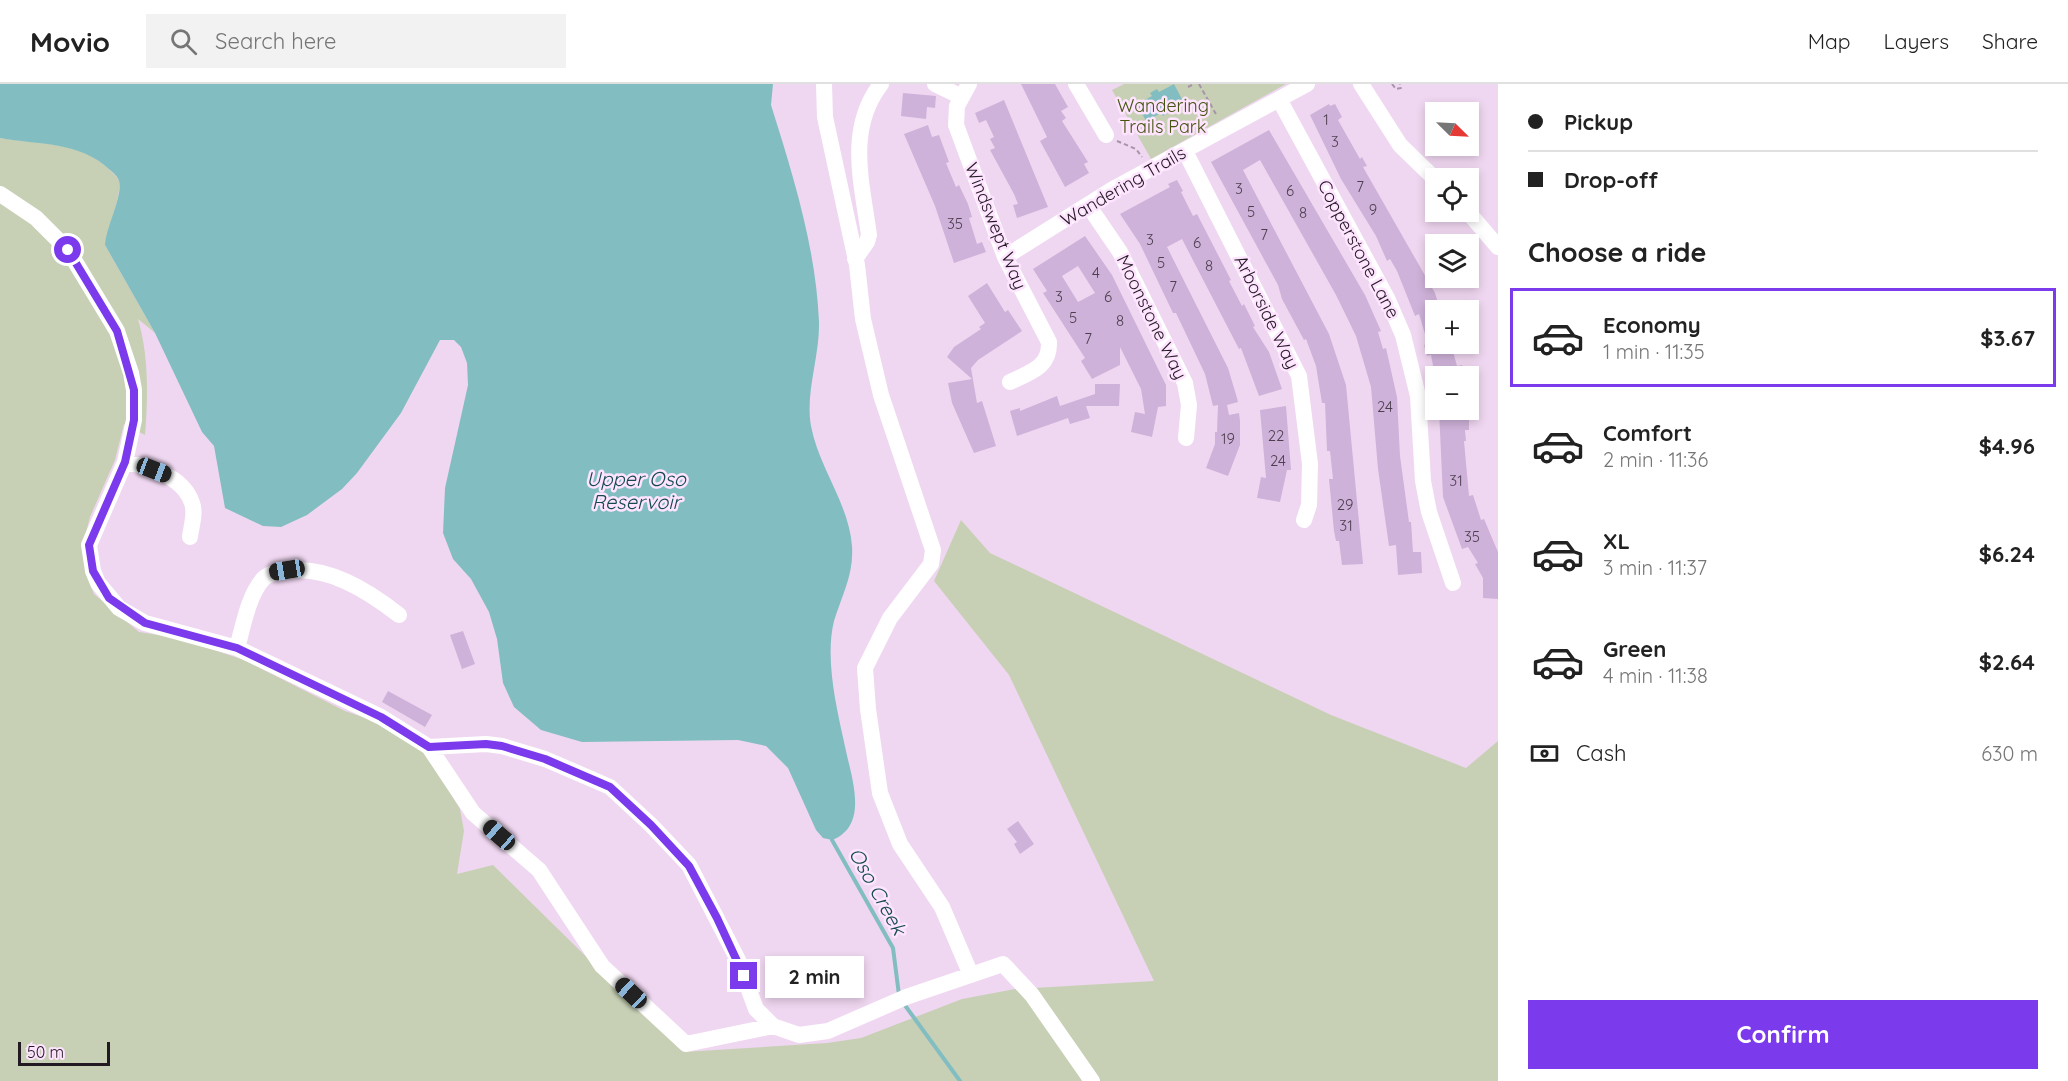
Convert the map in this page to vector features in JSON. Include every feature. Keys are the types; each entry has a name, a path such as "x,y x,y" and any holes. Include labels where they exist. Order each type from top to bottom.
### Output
{"street":[{"path":"824,84 825,117 855,259 863,319 881,395 933,550 931,564 890,618 866,668 880,793 900,844 942,907 970,975"},
{"path":"855,259 867,242 868,235 858,161 858,139 862,118 881,84"},
{"path":"935,84 965,91"},
{"path":"1076,84 1106,135"},
{"name":"Wandering Trails","path":"1005,257 1088,205 1307,84"},
{"path":"1361,84 1400,145 1425,169"},
{"name":"Windswept Way","path":"965,91 957,106 956,125 1005,257 1049,342 1049,353 1044,365 1010,382"},
{"name":"Copperstone Lane","path":"1279,99 1387,298 1403,335 1418,396 1423,481 1429,512 1453,583"},
{"name":"Arborside Way","path":"1185,150 1299,376 1310,464 1309,505 1304,520"},
{"path":"0,194 29,212 64,246 84,274 117,331 134,390 134,420 125,462 89,545 93,571 98,583 119,608 145,623 237,648 381,717 429,747 473,813 539,870 602,966 686,1044 773,1026"},
{"name":"Moonstone Way","path":"1088,205 1120,252 1185,383 1190,405 1186,438"},
{"path":"1476,222 1498,248"},
{"path":"125,462 166,474 185,492 192,504 190,537"},
{"path":"237,648 256,591 261,581 274,573 298,570 344,580 362,589 399,615"},
{"path":"429,747 486,744 502,746 545,759 610,787 651,825 689,866 738,960 756,1009 773,1026 799,1035 828,1031 901,999 1002,964 1032,995 1092,1081"}],"path":[{"path":"1188,87 1194,84"},
{"path":"1199,84 1224,129"},
{"path":"1392,84 1396,90 1401,88 1400,84"},
{"path":"1106,135 1136,149 1144,160"}],"green space":[{"name":"Wandering Trails Park","path":"1124,84 1286,84 1151,159 1112,90"},
{"path":"0,138 58,145 72,149 99,161 117,177 118,194 105,245 155,333 138,319 142,333 147,377 145,435 124,424 115,460 90,517 83,544 86,574 94,594 139,632 178,638 244,660 345,711 372,720 424,749 460,809 464,831 457,874 493,865 683,1052 827,1043 861,1038 962,999 1015,989 1154,981 1009,675 934,581 961,520 990,553 1331,715 1466,768 1498,741 1498,1081 0,1081"}],"water":[{"name":"Upper Oso Reservoir","path":"0,84 773,84 771,105 802,212 817,294 819,335 811,388 811,426 820,457 845,515 852,546 847,584 832,630 831,650 835,698 854,788 854,813 851,824 832,840 823,838 816,830 788,768 766,746 738,740 582,742 541,730 514,707 503,683 497,639 489,612 471,579 453,559 443,533 445,488 468,385 467,363 461,347 454,340 440,340 401,413 357,473 342,489 307,515 281,527 263,526 225,508 214,446 202,432 155,333 105,245 119,195 118,178 98,161 72,149 0,138"},
{"path":"1174,84 1183,101 1168,109 1169,112 1163,116 1161,113 1146,121 1137,104 1152,96 1150,93 1157,89 1159,92"}],"building":[{"path":"1021,84 1055,84 1068,107 1061,111 1066,118 1062,121 1088,162 1084,164 1089,173 1065,187 1040,141 1047,137"},
{"path":"903,93 936,96 935,108 927,107 926,119 901,116"},
{"path":"1004,100 1048,207 1017,218 1013,205 1018,204 990,150 995,148 990,139 994,137 986,120 979,123 975,113"},
{"path":"1329,104 1330,106 1335,104 1342,117 1338,120 1360,159 1362,157 1367,166 1363,167 1425,276 1425,288 1432,288 1435,293 1437,300 1425,300 1425,334 1419,314 1415,316 1397,271 1390,259 1387,261 1376,236 1341,179 1310,115"},
{"path":"928,125 932,137 939,135 949,162 946,163 956,187 959,185 968,204 972,217 969,218 977,244 982,242 986,252 954,263 935,206 904,134"},
{"path":"1269,130 1365,295 1381,331 1378,332 1383,349 1386,348 1397,397 1400,456 1409,522 1411,522 1413,552 1421,552 1422,573 1398,575 1396,545 1389,546 1378,469 1371,387 1356,336 1336,295 1260,160 1243,170 1329,334 1346,385 1363,564 1342,565 1339,541 1336,541 1334,531 1329,479 1333,479 1330,451 1327,451 1325,403 1322,403 1316,366 1306,339 1304,340 1282,299 1278,285 1211,162"},
{"path":"1177,180 1193,216 1197,214 1242,306 1244,304 1255,326 1253,327 1269,352 1282,389 1259,396 1241,348 1239,349 1182,239 1167,247 1228,368 1237,398 1238,402 1227,405 1229,415 1239,413 1240,421 1240,445 1228,476 1206,468 1215,444 1218,405 1213,406 1205,374 1176,313 1173,313 1140,244 1120,214 1170,187 1168,184"},
{"path":"1085,236 1112,275 1166,385 1166,406 1158,407 1152,437 1131,432 1135,412 1145,414 1141,389 1120,347 1120,365 1092,379 1081,361 1085,358 1043,293 1047,291 1033,269","holes":["1078,266 1095,293 1078,302 1062,276"]},
{"path":"987,283 1005,312 1008,310 1022,331 978,360 971,368 977,403 982,401 996,446 974,453 952,403 948,383 972,379 947,357 954,347 981,329 979,327 985,323 968,296"},
{"path":"1426,354 1454,354 1457,366 1433,366 1431,355 1427,356"},
{"path":"1095,384 1120,384 1119,406 1086,406 1090,418 1070,424 1068,418 1017,436 1010,411 1020,408 1020,411 1057,396 1060,406 1095,394"},
{"path":"1286,406 1291,470 1287,470 1280,502 1257,498 1261,477 1266,478 1260,410"},
{"path":"1439,420 1469,420 1469,430 1465,430 1466,441 1464,441 1469,496 1473,495 1481,520 1484,519 1498,552 1498,599 1483,598 1483,578 1475,564 1478,563 1468,547 1462,549 1443,497"},
{"path":"463,631 475,664 462,669 450,635"},
{"path":"388,691 432,715 425,727 382,702"},
{"path":"1018,821 1034,844 1020,854 1014,844 1017,842 1007,829"}],"waterway":[{"name":"Oso Creek","path":"832,840 893,948 899,995"},
{"name":"Oso Creek","path":"904,1004 960,1081"}],"route":[{"path":"68,250 117,331 131,373 134,390 134,420 125,462 89,545 93,571 98,583 109,598 119,608 145,623 237,648 340,700 381,717 429,747 465,744 502,746 545,759 610,787 651,825 689,866 744,976"}]}
